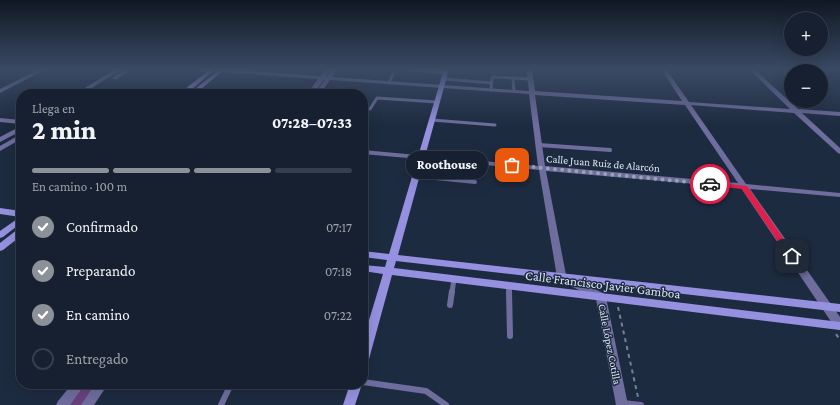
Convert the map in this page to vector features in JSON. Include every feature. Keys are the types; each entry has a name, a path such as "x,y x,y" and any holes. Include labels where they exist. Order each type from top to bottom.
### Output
{"street":[{"path":"368,341 441,88"},
{"path":"465,88 840,114"},
{"path":"531,88 542,168 562,277"},
{"path":"676,88 840,326"},
{"path":"771,88 840,152"},
{"path":"0,120 16,122"},
{"path":"0,140 16,131"},
{"path":"0,149 16,139"},
{"name":"Calle Juan Ruiz de Alarcón","path":"368,152 840,195"},
{"path":"0,211 16,213"},
{"path":"0,235 16,222"},
{"path":"0,225 16,226"},
{"path":"0,248 16,235"},
{"name":"Calle Francisco Javier Gamboa","path":"368,254 840,308"},
{"name":"Calle Francisco Javier Gamboa","path":"368,269 840,326"},
{"name":"Calle López Cotilla","path":"562,277 600,297 621,404"},
{"path":"62,405 75,389"},
{"path":"87,405 98,389"},
{"path":"350,405 355,389"}],"lane":[{"path":"514,88 514,92"},
{"path":"370,109 377,98 437,102"},
{"path":"432,120 495,125"},
{"path":"539,145 610,150"},
{"path":"416,176 475,182"},
{"path":"450,305 454,279"},
{"path":"509,286 510,336"},
{"path":"368,383 426,391 446,405"},
{"path":"221,405 229,389"},
{"path":"621,404 640,405"}],"path":[{"path":"613,298 617,300 640,405"}],"shaded area":[{"path":"80,389 95,389 83,405 68,405"}],"way so far":[{"path":"512,165 710,184"}],"place":[{"name":"Roothouse","path":"512,165"}],"route":[{"path":"710,184 744,187 792,256"}]}
